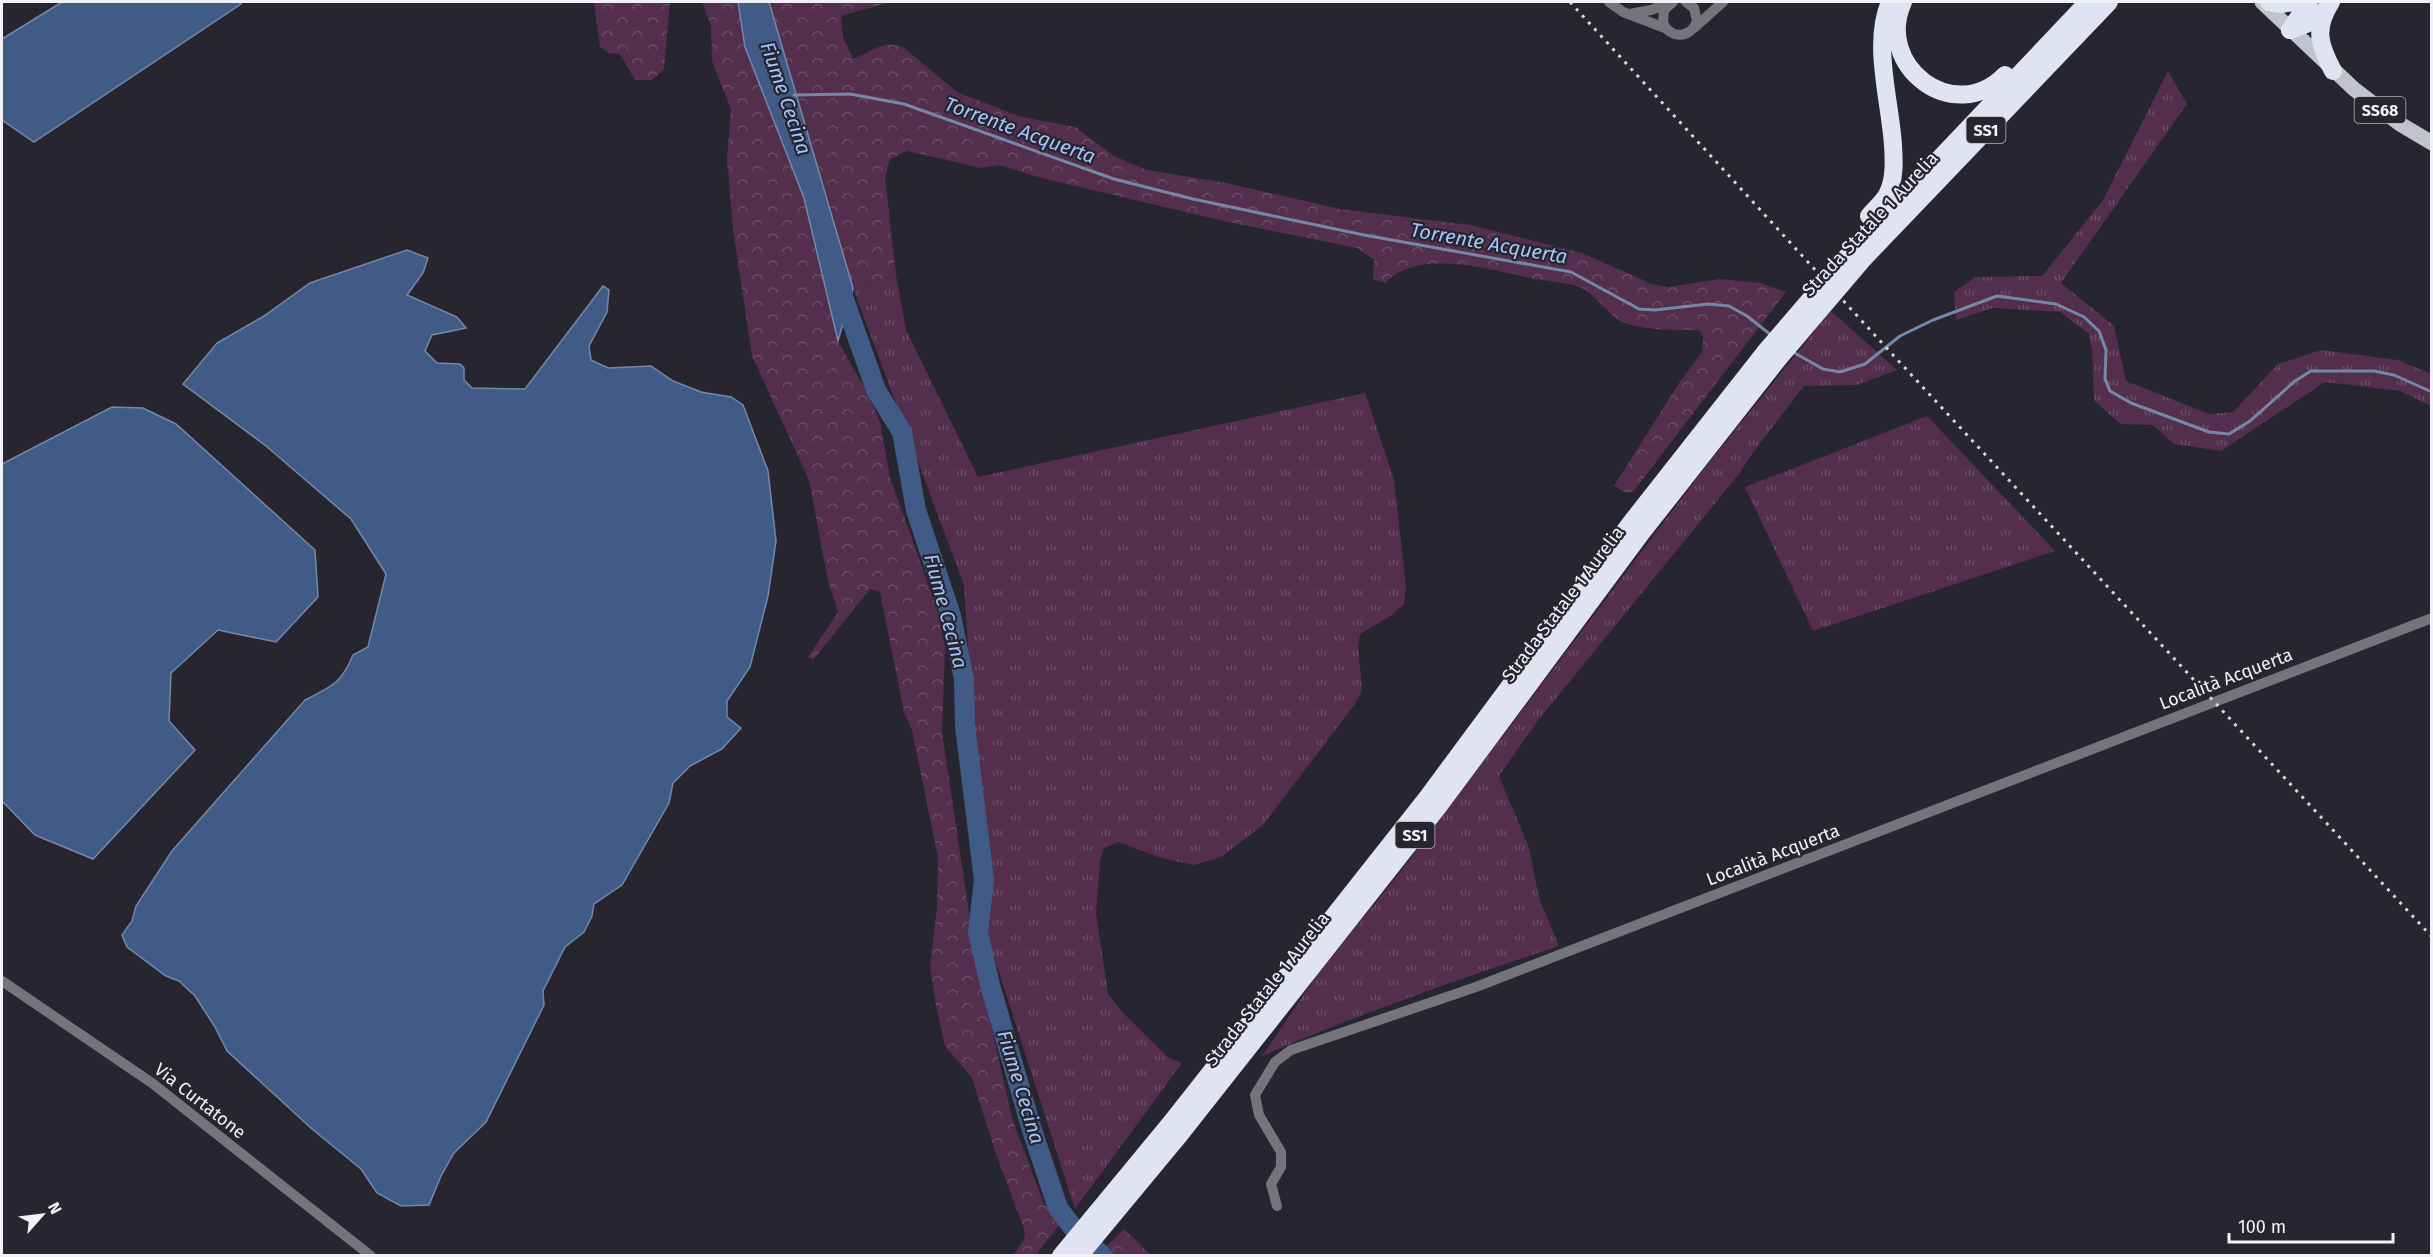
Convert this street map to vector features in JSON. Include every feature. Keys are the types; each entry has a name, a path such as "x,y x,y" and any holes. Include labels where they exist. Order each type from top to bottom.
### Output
{"highway":[{"path":"1857,252 1860,227 1883,202 1890,189 1893,176 1893,138 1882,37 1884,19 1890,2"},
{"name":"SS1","path":"1903,2 1897,29 1900,51 1915,75 1934,89 1959,95 1977,94 1993,87 2014,66 2031,61"},
{"name":"Strada Statale 1 Aurelia","path":"1079,1256 1427,798 1772,355 1857,252 2031,61 2088,2"},
{"name":"Strada Statale 1 Aurelia","path":"1857,252 2109,2"},
{"path":"2269,2 2281,4 2294,2"},
{"path":"2290,30 2309,2"},
{"path":"2290,30 2311,22 2329,5"},
{"path":"2329,5 2320,32 2320,43 2333,71"},
{"name":"Strada Statale 1 Aurelia","path":"1061,1256 1175,1128"}],"main road":[{"name":"SS68","path":"2262,2 2333,71 2374,106 2432,143"}],"street":[{"path":"1609,2 1614,8 1665,28 1672,34 1681,35 1693,29 1723,2"},
{"path":"1630,14 1651,10 1671,2"},
{"path":"1665,28 1662,14 1671,2"},
{"path":"1687,2 1701,2"},
{"path":"1687,2 1696,12 1697,21 1693,29"},
{"name":"Località Acquerta","path":"1277,1206 1272,1184 1281,1167 1281,1152 1259,1115 1256,1095 1275,1062 1291,1050 1476,987 2432,618"},
{"name":"Via Curtatone","path":"2,981 152,1083 371,1256"}],"green space":[{"path":"594,2 670,2 664,69 652,80 635,80 620,54 609,53 600,47"},
{"path":"702,2 738,2 745,47 804,198 838,341 869,396 880,422 890,477 938,612 945,647 942,732 975,953 1012,1118 1044,1204 1061,1223 1036,1255 1013,1255 1024,1240 1025,1232 996,1154 972,1078 945,1046 930,967 937,906 938,858 912,730 904,712 880,592 870,589 813,660 808,657 838,612 828,581 809,480 752,356 733,229 727,160 731,109 712,61 711,26"},
{"path":"769,2 890,2 841,16 843,37 853,59 888,44 903,47 957,92 1018,116 1075,127 1114,156 1147,170 1222,182 1340,209 1470,225 1582,253 1652,284 1668,287 1720,279 1760,283 1786,292 1633,492 1624,492 1614,486 1679,383 1702,352 1703,337 1699,330 1650,328 1622,322 1588,292 1573,285 1456,264 1417,266 1399,272 1385,283 1373,279 1374,260 1357,248 1228,222 1037,177 999,165 981,168 907,151 890,159 885,178 896,275 853,288"},
{"path":"2168,71 2187,104 2061,283 2114,326 2126,381 2209,414 2233,412 2278,364 2321,350 2398,360 2431,374 2431,406 2400,391 2325,382 2221,451 2174,444 2153,425 2120,424 2094,400 2089,334 2060,312 1993,308 1956,320 1954,292 1975,277 2042,276 2103,200"},
{"path":"896,275 906,330 978,477 1365,393 1394,480 1406,587 1404,604 1392,615 1360,634 1358,647 1362,690 1355,704 1263,825 1221,857 1194,865 1161,858 1118,842 1104,848 1100,862 1096,913 1108,994 1123,1013 1169,1058 1182,1063 1075,1209 987,935 964,585 853,288"},
{"path":"1831,311 1897,370 1857,385 1804,386 1739,474 1539,719 1499,776 1529,848 1539,898 1559,946 1409,998 1262,1056 1319,972 1401,871 1703,470"},
{"path":"1927,416 2055,551 1813,631 1745,487"},
{"path":"1124,1229 1151,1255 1098,1255"}],"water":[{"path":"62,2 238,2 241,4 34,142 2,120 2,39"},
{"path":"738,2 769,2 853,288 838,341 804,198 745,47"},
{"path":"407,250 428,258 423,273 407,295 457,317 466,328 432,335 425,351 437,363 460,364 464,368 464,380 472,388 525,389 603,286 609,290 607,312 589,346 591,360 608,368 651,366 673,381 701,392 731,397 743,405 768,471 776,541 768,596 750,667 727,701 727,717 741,728 722,749 690,766 673,783 669,803 622,885 594,904 592,916 584,932 565,947 543,991 544,1005 486,1122 454,1153 429,1205 401,1206 377,1193 361,1169 312,1129 227,1051 195,996 179,981 166,976 127,947 122,935 132,921 136,906 172,851 305,700 335,683 349,665 353,655 368,647 386,574 351,519 266,446 183,384 217,343 264,316 310,283"},
{"path":"112,407 143,408 176,424 315,550 318,597 276,642 218,630 171,673 169,721 195,750 93,859 35,835 2,801 2,464"}],"waterway":[{"name":"Torrente Acquerta","path":"794,95 850,94 904,104 1114,179 1193,199 1364,235 1571,272 1639,309 1655,310 1708,304 1729,306 1747,316 1771,335"},
{"name":"Fiume Cecina","path":"839,285 876,390 902,432 916,510 951,616 964,679 965,726 984,880 978,932 990,985 1032,1130 1058,1208 1074,1229 1103,1256"},
{"name":"Torrente Acquerta","path":"1793,352 1823,369 1840,372 1865,364 1900,336 1933,320 1997,296 2056,304 2084,317 2099,331 2106,350 2105,379 2110,391 2131,403 2209,432 2229,434 2250,421 2295,381 2311,371 2374,371 2394,375 2432,392"}],"railway":[{"path":"1570,2 2432,937"}]}
